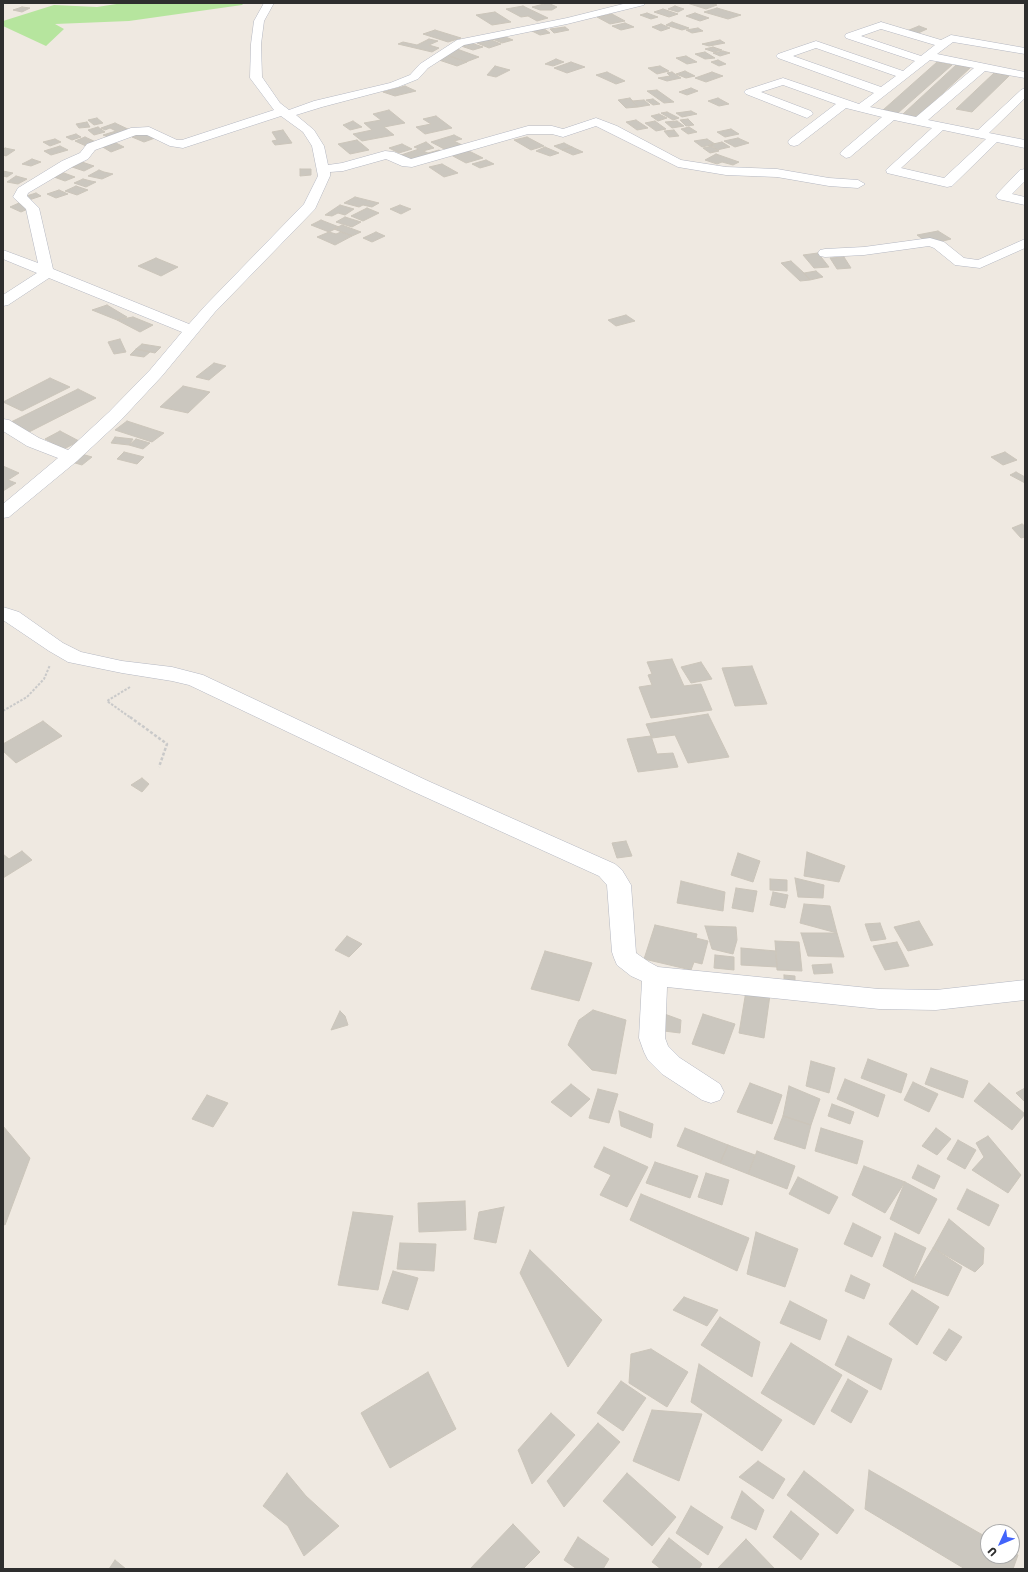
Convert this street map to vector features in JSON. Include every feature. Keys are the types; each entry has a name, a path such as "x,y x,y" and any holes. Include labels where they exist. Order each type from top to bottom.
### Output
{"street":[{"path":"3,513 71,457 116,416 156,373 210,310 310,206 324,176 318,146 308,130 275,105 263,85 256,78 256,44 259,22 268,3"},
{"path":"47,273 32,208 20,198 23,190 67,164 84,156 91,147 135,131 149,131 174,144 183,144 286,112 394,85 414,77 424,66 461,42 567,21 640,3"},
{"path":"942,44 881,25 850,36 925,58 1025,75"},
{"path":"862,109 951,38 1025,51"},
{"path":"883,92 782,56 816,44 904,75"},
{"path":"919,121 982,67"},
{"path":"807,114 750,92 783,81 862,109 1025,144"},
{"path":"980,135 1025,92"},
{"path":"794,142 845,103"},
{"path":"846,154 892,115"},
{"path":"323,169 343,167 385,155 390,155 407,163 412,163 528,130 550,130 562,133 596,122 613,129 652,151 678,163 726,171 776,173 829,182 858,184"},
{"path":"941,126 892,170 947,183 994,138"},
{"path":"1025,173 1003,196 1025,201"},
{"path":"825,253 864,251 930,242 938,245 957,261 969,264 984,263 1025,243"},
{"path":"3,254 192,331"},
{"path":"3,302 47,273"},
{"path":"3,424 33,442 71,457"},
{"path":"3,613 12,616 56,647 75,657 91,661 156,671 196,680 420,786 607,870 614,876 620,896 624,952 626,958 640,969 655,976 879,999 936,1000 1025,990"},
{"path":"655,976 652,1038 657,1052 671,1066 711,1092"}],"path":[{"path":"3,711 26,698 44,679 56,647"},
{"path":"156,671 107,701 167,744 159,767"}],"green space":[{"path":"123,3 244,3 242,5 129,21 55,24 64,29 46,46 3,26 3,21 54,5 97,7"}],"building":[{"path":"548,3 557,7 552,10 540,10 532,7"},
{"path":"687,3 710,3 717,5 706,9"},
{"path":"523,6 548,18 537,21 528,16 521,17 506,9"},
{"path":"675,6 684,9 678,12 668,9"},
{"path":"22,7 30,8 22,12 13,10"},
{"path":"717,8 741,15 728,19 704,12"},
{"path":"663,9 678,14 669,17 654,12"},
{"path":"495,12 511,22 492,25 476,15"},
{"path":"647,13 658,17 651,19 640,15"},
{"path":"695,13 709,18 700,21 686,16"},
{"path":"612,14 625,21 610,24 597,17"},
{"path":"672,22 689,28 682,30 666,25"},
{"path":"625,23 634,27 621,30 612,26"},
{"path":"661,24 670,28 661,31 652,27"},
{"path":"919,26 927,29 914,35 904,32"},
{"path":"565,27 569,30 554,33 550,29"},
{"path":"543,28 550,33 540,35 532,31"},
{"path":"698,28 703,31 692,33 686,30"},
{"path":"435,30 461,38 448,42 423,34"},
{"path":"503,36 513,40 502,43 490,38"},
{"path":"429,39 438,41 429,45 439,48 432,52 398,44 403,42 417,45"},
{"path":"489,39 501,44 489,48 477,43"},
{"path":"720,40 725,43 709,46 702,44"},
{"path":"471,43 483,47 473,50 461,46"},
{"path":"713,47 722,50 714,52 705,49"},
{"path":"457,49 479,57 466,62 444,54"},
{"path":"723,51 730,53 720,56 713,53"},
{"path":"705,52 715,58 705,59 695,54"},
{"path":"446,55 467,62 457,66 439,60"},
{"path":"686,56 697,62 687,64 676,58"},
{"path":"556,59 564,62 553,66 545,64"},
{"path":"718,60 726,64 719,66 711,62"},
{"path":"571,62 585,67 567,73 554,68"},
{"path":"937,62 952,65 898,113 883,110"},
{"path":"956,65 970,68 917,117 903,114"},
{"path":"495,66 510,70 496,77 487,75"},
{"path":"660,66 669,71 657,74 648,68"},
{"path":"685,71 695,76 686,78 676,74"},
{"path":"607,72 625,81 616,84 596,75"},
{"path":"672,72 681,78 667,81 658,78 670,76 667,73"},
{"path":"712,72 723,76 706,82 695,78"},
{"path":"994,73 1009,76 972,112 956,109"},
{"path":"405,86 416,91 395,96 383,92"},
{"path":"691,88 698,91 687,95 679,92"},
{"path":"657,90 674,102 664,103 647,91"},
{"path":"630,98 638,107 626,108 618,100"},
{"path":"718,98 729,104 719,106 708,101"},
{"path":"653,99 660,104 653,105 646,100"},
{"path":"644,100 650,105 638,107 632,101"},
{"path":"389,110 405,123 384,127 394,135 362,141 353,134 372,130 364,123 381,120 373,114"},
{"path":"691,111 697,114 682,117 676,113"},
{"path":"667,112 679,118 673,120 661,113"},
{"path":"659,114 667,118 658,121 651,116"},
{"path":"436,116 452,128 425,134 416,127 431,124 423,119"},
{"path":"97,118 103,123 94,125 88,120"},
{"path":"688,119 694,125 686,126 680,120"},
{"path":"636,120 648,128 637,130 626,122"},
{"path":"353,121 362,127 350,130 343,125"},
{"path":"655,121 666,129 656,131 645,123"},
{"path":"677,121 684,126 672,128 665,122"},
{"path":"87,122 90,127 79,128 76,124"},
{"path":"115,123 132,131 110,138 103,135 116,131 110,128 105,130 101,128"},
{"path":"98,127 105,132 94,135 88,130"},
{"path":"689,127 697,132 688,134 681,129"},
{"path":"731,129 739,134 725,137 717,132"},
{"path":"283,130 292,143 275,145 272,141 277,140 272,132"},
{"path":"674,130 679,136 669,137 664,131"},
{"path":"143,133 155,138 144,142 132,137"},
{"path":"76,134 81,137 72,140 66,137"},
{"path":"454,135 462,139 454,141 464,146 448,151 431,142"},
{"path":"85,137 96,142 86,146 75,141"},
{"path":"527,137 544,146 531,150 514,140"},
{"path":"738,138 749,143 735,147 724,141"},
{"path":"55,139 61,142 50,146 43,142"},
{"path":"707,139 715,144 702,147 694,141"},
{"path":"357,140 369,150 350,154 338,144"},
{"path":"114,142 124,147 111,152 101,146"},
{"path":"426,142 434,148 423,151 428,153 439,150 444,153 408,162 398,156 419,149 414,147"},
{"path":"722,142 730,147 717,150 709,145"},
{"path":"564,143 572,147 562,150 554,146"},
{"path":"402,144 412,149 399,153 389,148"},
{"path":"60,146 68,150 51,155 44,151"},
{"path":"712,146 719,151 710,153 703,148"},
{"path":"545,147 559,153 550,156 536,151"},
{"path":"572,147 583,152 573,155 562,150"},
{"path":"5,148 15,150 6,156 3,155 3,150"},
{"path":"467,150 483,158 466,163 451,155"},
{"path":"716,154 739,162 733,165 722,162 717,164 705,160"},
{"path":"32,159 41,162 31,166 22,164"},
{"path":"486,160 494,164 480,168 472,164"},
{"path":"82,162 94,166 84,171 72,167"},
{"path":"442,164 458,173 444,177 429,167"},
{"path":"300,169 311,169 311,175 300,176"},
{"path":"99,170 113,174 102,179 88,176"},
{"path":"3,171 13,173 7,177 3,176"},
{"path":"64,173 75,177 65,181 54,177"},
{"path":"16,176 27,179 18,184 7,182"},
{"path":"83,179 96,182 86,187 74,183"},
{"path":"76,186 88,190 77,195 65,191"},
{"path":"59,190 68,194 56,198 47,194"},
{"path":"36,193 41,196 29,200 23,197"},
{"path":"355,197 379,203 372,207 363,205 359,207 344,203"},
{"path":"19,203 30,208 21,212 10,207"},
{"path":"340,205 354,209 345,215 338,213 332,216 325,215"},
{"path":"400,205 411,209 401,214 390,209"},
{"path":"367,208 379,213 363,221 351,216"},
{"path":"345,217 361,222 352,227 336,222"},
{"path":"321,220 339,227 329,232 311,225"},
{"path":"342,225 361,232 352,236 334,229"},
{"path":"938,231 951,239 939,242 924,240 917,235"},
{"path":"329,232 336,234 341,232 352,236 335,245 317,237"},
{"path":"376,232 385,236 372,242 363,238"},
{"path":"818,253 829,267 814,268 803,255"},
{"path":"844,257 851,268 837,269 830,258"},
{"path":"156,258 178,267 161,276 138,266"},
{"path":"791,261 810,280 800,281 781,263"},
{"path":"816,271 823,277 810,280 804,273"},
{"path":"107,305 127,317 117,320 92,310"},
{"path":"626,315 635,321 616,326 608,320"},
{"path":"133,317 153,325 140,332 117,320"},
{"path":"120,339 126,352 114,354 108,342"},
{"path":"142,344 161,347 155,353 136,349"},
{"path":"136,349 150,352 144,357 130,355"},
{"path":"214,363 226,366 209,380 196,377"},
{"path":"50,378 70,387 22,411 3,402"},
{"path":"183,386 210,392 188,413 160,407"},
{"path":"78,389 96,398 29,432 11,422"},
{"path":"127,421 164,433 152,442 115,430"},
{"path":"60,431 79,441 64,449 45,439"},
{"path":"115,437 133,439 129,445 111,443"},
{"path":"136,439 150,443 143,449 129,445"},
{"path":"68,450 92,457 82,465 58,458"},
{"path":"124,452 144,457 137,464 117,459"},
{"path":"1005,452 1017,460 1003,465 991,457"},
{"path":"3,466 19,473 8,480 16,483 3,491"},
{"path":"1016,472 1025,477 1025,483 1010,475"},
{"path":"1022,524 1025,526 1025,537 1021,538 1012,528"},
{"path":"672,659 684,686 701,684 712,710 651,718 639,687 652,685 648,675 652,674 647,662"},
{"path":"701,662 712,679 691,683 681,667"},
{"path":"752,666 767,704 735,706 722,668"},
{"path":"708,714 729,757 688,763 675,735 652,738 646,724"},
{"path":"43,721 62,736 16,763 3,751 3,744"},
{"path":"651,736 657,754 673,753 678,767 638,772 627,739"},
{"path":"142,778 149,784 142,792 131,785"},
{"path":"626,841 632,856 617,858 612,843"},
{"path":"22,851 32,860 3,878 3,854 9,859"},
{"path":"807,852 845,866 839,882 804,876"},
{"path":"738,853 760,861 753,882 731,875"},
{"path":"795,878 824,885 823,898 798,897"},
{"path":"770,879 787,880 787,891 770,890"},
{"path":"681,881 725,892 723,911 677,903"},
{"path":"736,888 757,891 753,912 732,908"},
{"path":"773,892 788,895 785,908 770,905"},
{"path":"804,904 830,906 837,933 800,923"},
{"path":"919,921 933,945 908,951 894,927"},
{"path":"880,923 886,939 871,941 865,924"},
{"path":"655,925 697,934 696,938 708,941 702,964 694,962 691,970 644,959"},
{"path":"705,926 736,927 737,940 733,954 712,949"},
{"path":"801,933 837,933 844,957 808,956"},
{"path":"347,936 362,944 349,957 335,950"},
{"path":"775,941 799,942 802,971 777,970"},
{"path":"897,942 909,966 885,970 873,946"},
{"path":"741,948 776,951 777,967 741,965"},
{"path":"545,951 592,963 579,1001 531,989"},
{"path":"715,955 734,957 734,970 714,968"},
{"path":"831,964 833,973 814,974 812,965"},
{"path":"784,975 795,976 795,985 784,984"},
{"path":"746,991 770,995 764,1038 739,1033"},
{"path":"593,1010 626,1020 616,1074 592,1070 568,1045 579,1020"},
{"path":"340,1011 345,1016 348,1025 331,1030"},
{"path":"659,1012 681,1020 680,1033 656,1030"},
{"path":"703,1014 735,1024 724,1054 692,1044"},
{"path":"868,1059 907,1074 901,1093 861,1078"},
{"path":"811,1061 835,1068 829,1093 806,1086"},
{"path":"931,1068 968,1081 963,1098 925,1084"},
{"path":"845,1079 885,1095 878,1117 837,1099"},
{"path":"913,1082 938,1094 929,1112 904,1100"},
{"path":"750,1083 782,1095 772,1124 737,1112"},
{"path":"989,1083 1025,1114 1012,1130 974,1101"},
{"path":"571,1084 590,1099 571,1117 551,1102"},
{"path":"789,1086 820,1099 811,1125 783,1116"},
{"path":"1025,1088 1025,1102 1016,1093"},
{"path":"598,1089 618,1094 609,1123 589,1118"},
{"path":"207,1095 228,1103 213,1127 192,1119"},
{"path":"832,1104 854,1112 850,1124 828,1116"},
{"path":"619,1111 653,1124 651,1138 621,1126"},
{"path":"783,1116 811,1125 805,1149 774,1139"},
{"path":"3,1126 30,1158 5,1225 3,1224"},
{"path":"685,1128 728,1145 720,1163 677,1146"},
{"path":"821,1128 863,1141 857,1164 815,1151"},
{"path":"936,1128 951,1139 937,1155 922,1146"},
{"path":"988,1136 1021,1175 1008,1193 972,1170 984,1157 976,1143"},
{"path":"958,1140 976,1150 965,1169 947,1159"},
{"path":"728,1145 755,1155 748,1174 720,1163"},
{"path":"604,1147 648,1167 627,1207 600,1195 611,1175 594,1167"},
{"path":"757,1151 795,1166 787,1189 748,1174"},
{"path":"655,1162 698,1176 690,1198 646,1183"},
{"path":"918,1165 940,1176 934,1189 912,1178"},
{"path":"864,1166 905,1182 885,1213 852,1195"},
{"path":"706,1173 729,1180 722,1205 698,1197"},
{"path":"798,1177 838,1197 829,1214 789,1194"},
{"path":"905,1182 937,1199 919,1234 890,1219"},
{"path":"967,1189 999,1205 989,1226 957,1209"},
{"path":"641,1194 749,1238 737,1271 630,1220"},
{"path":"465,1201 466,1230 419,1232 418,1203"},
{"path":"504,1207 496,1243 474,1239 479,1212"},
{"path":"353,1212 393,1216 378,1290 338,1285"},
{"path":"949,1219 984,1248 983,1264 975,1272 933,1248"},
{"path":"853,1223 881,1237 872,1257 844,1244"},
{"path":"756,1232 798,1249 785,1287 747,1274"},
{"path":"895,1233 926,1248 912,1282 883,1266"},
{"path":"400,1243 436,1244 434,1271 397,1269"},
{"path":"933,1248 962,1267 948,1296 912,1282"},
{"path":"530,1250 602,1320 568,1367 520,1273"},
{"path":"393,1271 418,1278 408,1310 382,1303"},
{"path":"851,1275 870,1284 864,1299 845,1291"},
{"path":"912,1290 939,1307 917,1345 889,1324"},
{"path":"684,1297 718,1310 707,1326 673,1310"},
{"path":"790,1301 827,1320 820,1340 780,1323"},
{"path":"720,1317 760,1342 752,1377 701,1345"},
{"path":"949,1329 962,1337 946,1361 933,1353"},
{"path":"848,1336 892,1359 881,1390 835,1365"},
{"path":"791,1343 842,1375 814,1425 761,1393"},
{"path":"651,1349 688,1372 667,1407 629,1383 631,1354"},
{"path":"699,1364 782,1420 762,1451 691,1402"},
{"path":"428,1372 456,1429 390,1468 361,1413"},
{"path":"848,1379 868,1391 851,1423 831,1411"},
{"path":"621,1381 646,1398 623,1431 597,1413"},
{"path":"652,1410 702,1414 679,1481 633,1461"},
{"path":"551,1413 575,1435 532,1484 518,1450"},
{"path":"598,1423 620,1442 564,1507 547,1481"},
{"path":"758,1461 785,1479 773,1499 739,1477"},
{"path":"869,1470 980,1533 980,1564 1015,1564 1013,1569 965,1569 865,1509"},
{"path":"804,1471 854,1510 837,1534 787,1495"},
{"path":"287,1473 306,1496 339,1526 304,1556 288,1526 263,1506"},
{"path":"627,1473 676,1517 652,1546 603,1501"},
{"path":"742,1491 764,1510 756,1530 731,1518"},
{"path":"691,1506 723,1527 708,1555 676,1533"},
{"path":"791,1511 819,1534 801,1560 773,1537"},
{"path":"513,1524 540,1552 523,1569 470,1569"},
{"path":"578,1537 609,1559 603,1569 577,1569 564,1560"},
{"path":"669,1538 702,1564 699,1569 661,1569 652,1562"},
{"path":"746,1539 775,1569 717,1569"},
{"path":"115,1560 126,1569 109,1569"}]}
